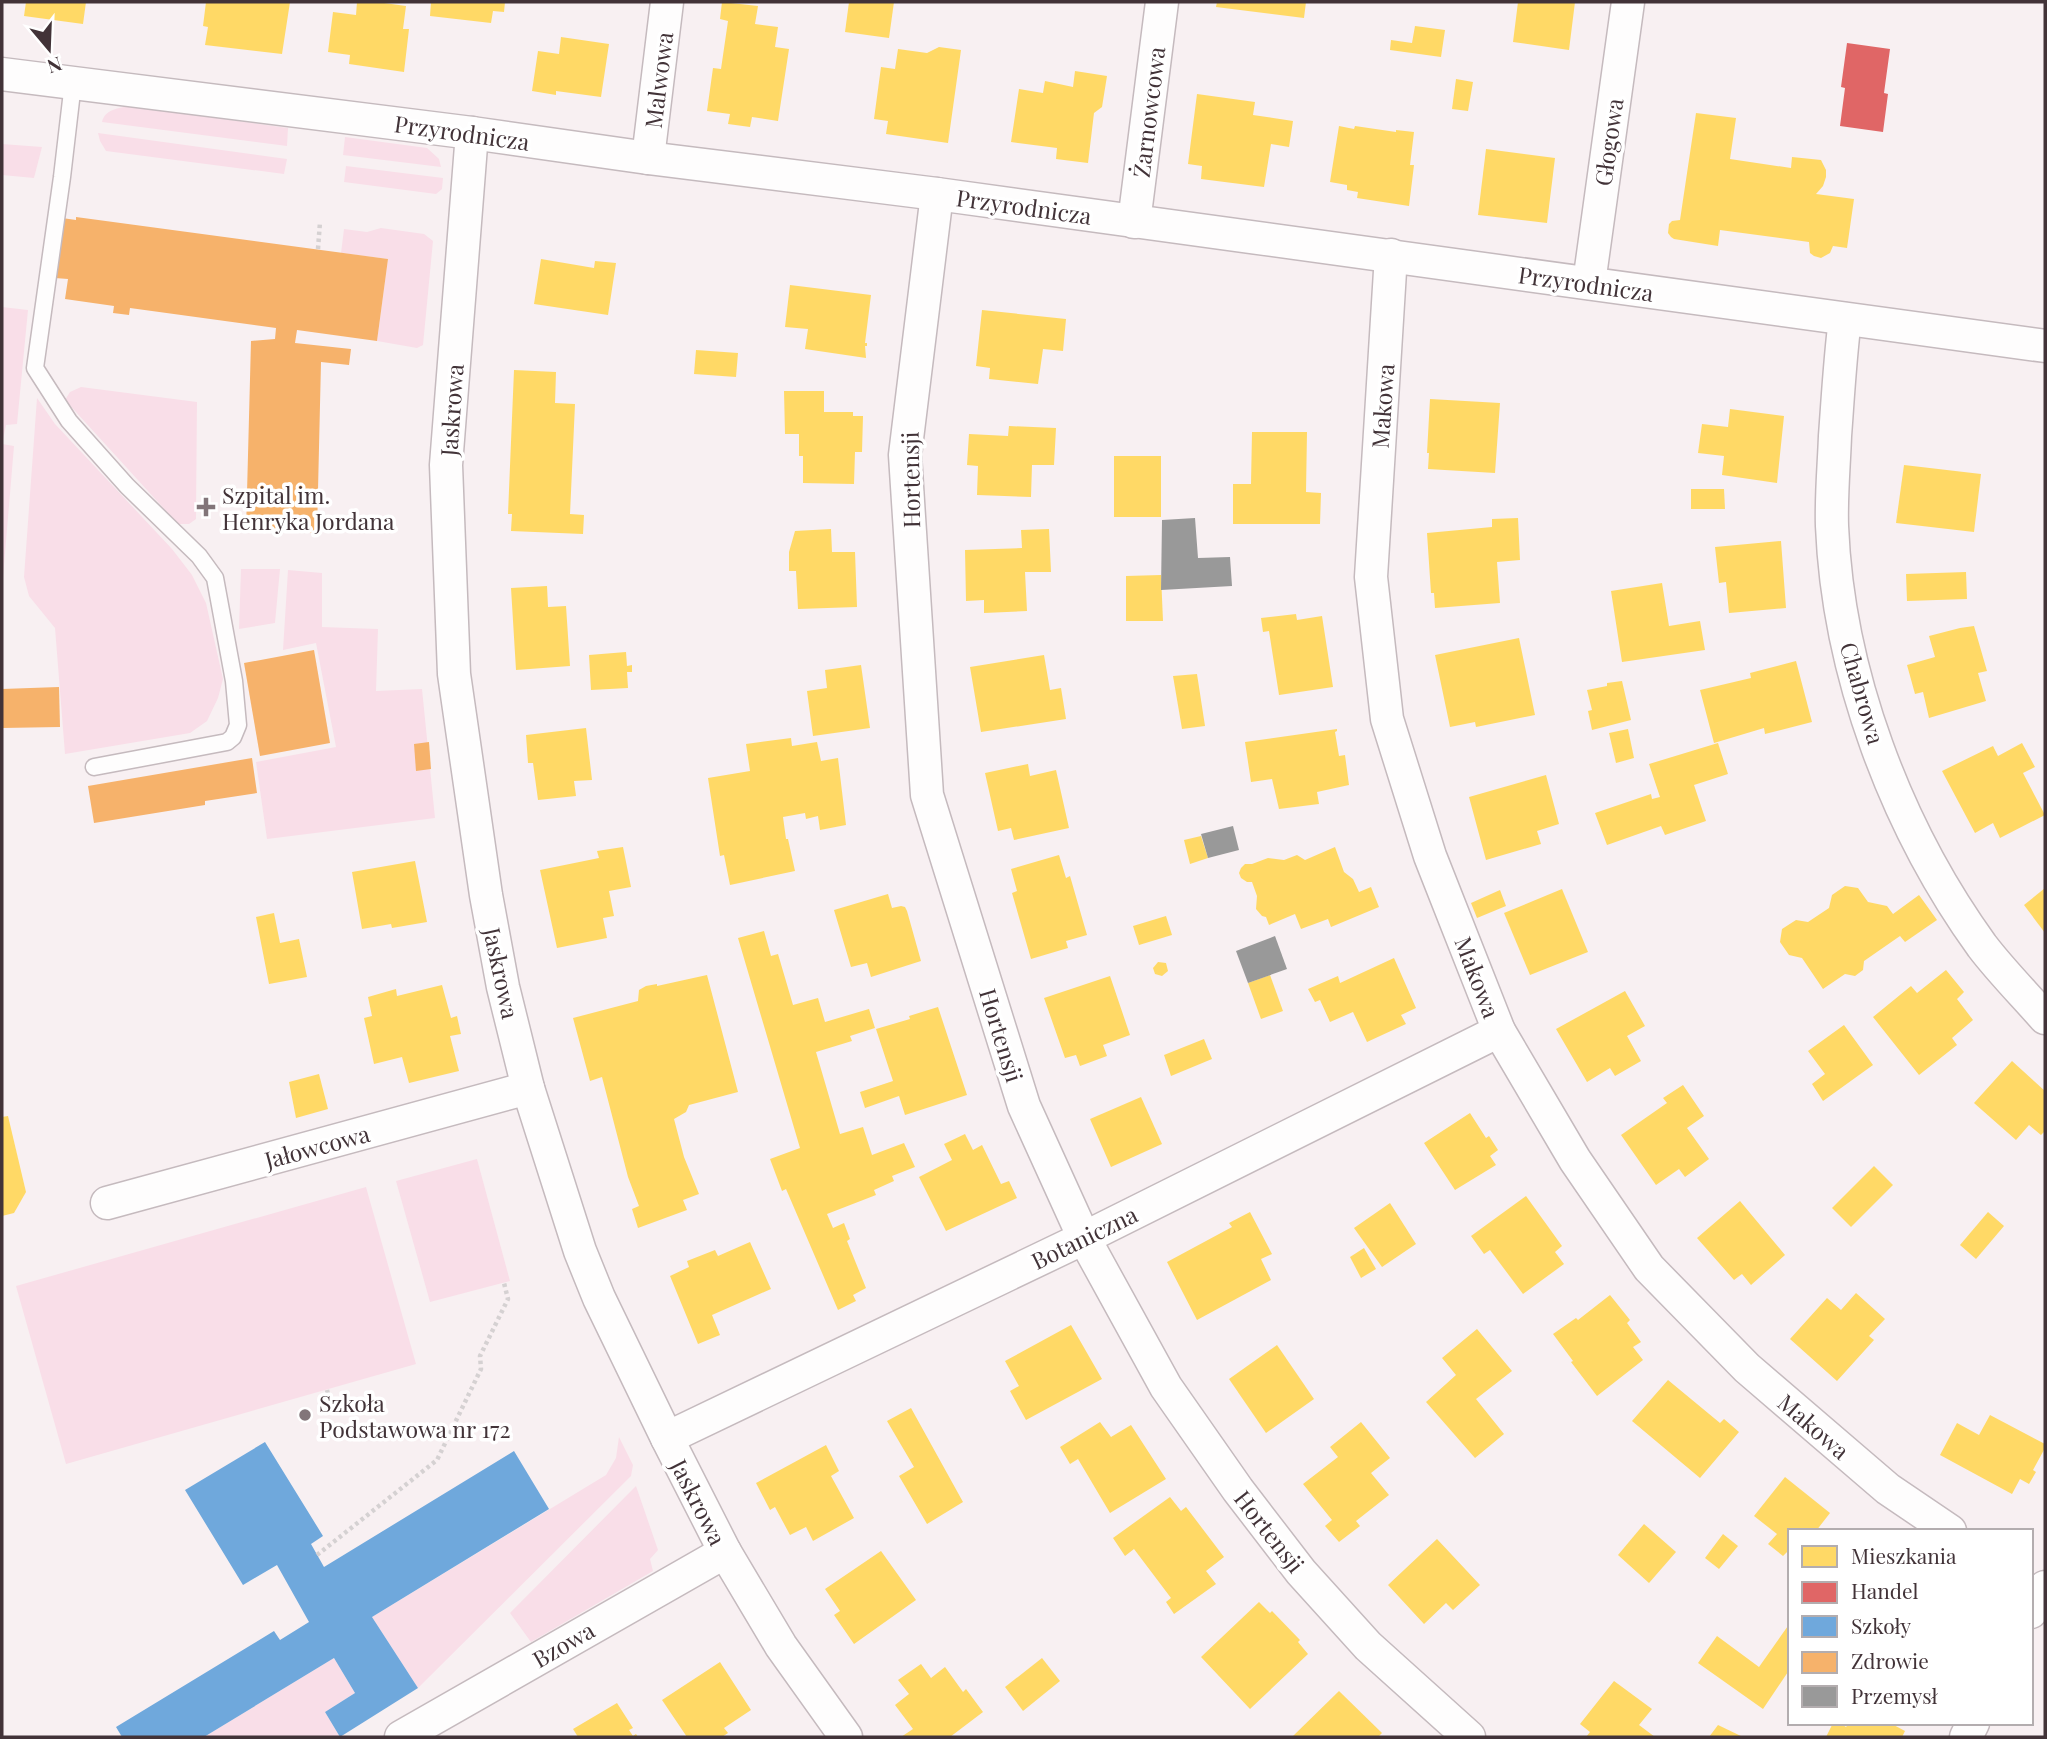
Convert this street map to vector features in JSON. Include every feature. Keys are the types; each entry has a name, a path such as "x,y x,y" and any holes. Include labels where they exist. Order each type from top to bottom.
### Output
{"street":[{"name":"Malwowa","path":"648,159 667,2"},
{"name":"Żarnowcowa","path":"1134,222 1162,2"},
{"name":"Głogowa","path":"1589,283 1628,2"},
{"name":"Przyrodnicza","path":"2,74 937,194 2045,346"},
{"name":"Jaskrowa","path":"472,133 446,465 454,674 486,895 503,987 528,1088 588,1274 725,1552 781,1646 846,1737"},
{"name":"Hortensji","path":"937,194 905,455 927,795 1024,1107 1084,1238 1166,1387 1238,1490 1301,1572 1368,1646 1469,1737"},
{"name":"Makowa","path":"1391,255 1371,577 1387,719 1430,856 1499,1031 1575,1160 1649,1268 1758,1377 1888,1489 1947,1529"},
{"name":"Chabrowa","path":"1845,319 1840,360 1832,526 1840,596 1854,675 1902,811 1931,868 1983,947 2045,1018"},
{"name":"Botaniczna","path":"667,1438 1084,1238 1499,1031"},
{"name":"Jałowcowa","path":"107,1203 528,1088"},
{"name":"Bzowa","path":"401,1737 725,1552"}],"lane":[{"path":"73,83 35,368 69,421 127,486 199,556 215,578 234,681 238,725 233,737 227,742 94,766"}],"path":[{"path":"318,249 320,222"},
{"path":"317,1555 437,1460 481,1369 480,1356 508,1298 504,1283"},
{"path":"327,1390 331,1407"}],"shaded area":[{"path":"130,106 288,128 287,146 102,122 109,112"},
{"path":"98,133 287,159 284,174 106,151"},
{"path":"345,137 427,148 439,159 441,167 343,155"},
{"path":"2,144 42,147 34,178 2,175"},
{"path":"346,166 443,178 442,189 436,194 344,182"},
{"path":"381,228 424,234 433,241 423,345 417,348 377,341 388,259 341,253 344,229 367,232"},
{"path":"2,307 28,310 17,424 6,425 2,444"},
{"path":"81,387 197,402 196,519 189,524 178,524 65,400 70,392"},
{"path":"37,398 55,424 172,549 192,575 206,603 223,679 207,721 190,733 65,754 55,628 29,596 24,577"},
{"path":"2,444 14,446 2,589"},
{"path":"241,569 280,569 275,623 239,629"},
{"path":"288,570 322,573 322,627 378,629 376,691 422,689 435,818 267,839 256,762 336,747 316,643 283,650"},
{"path":"477,1159 510,1281 430,1302 396,1181"},
{"path":"366,1187 416,1364 66,1464 16,1286"},
{"path":"619,1437 633,1465 631,1476 418,1688 372,1617 606,1475 616,1458"},
{"path":"636,1486 658,1550 650,1559 653,1571 531,1642 510,1613"},
{"path":"334,1658 355,1693 325,1712 340,1737 204,1737"}],"building: Mieszkania":[{"path":"26,2 86,2 83,24 24,16"},
{"path":"206,2 290,2 282,54 205,45 208,27 203,26"},
{"path":"357,2 406,6 403,29 409,29 404,72 349,64 350,55 328,52 333,12 356,15"},
{"path":"431,2 505,2 504,12 493,11 491,23 430,16"},
{"path":"722,2 758,6 755,24 778,27 775,47 789,49 778,121 752,117 750,127 728,124 730,114 707,111 713,68 721,69 728,21 720,19"},
{"path":"849,2 894,2 889,38 845,32"},
{"path":"1217,2 1306,2 1304,18 1216,7"},
{"path":"1518,2 1575,2 1569,50 1513,42"},
{"path":"1415,26 1445,30 1441,57 1390,50 1391,40 1412,43"},
{"path":"561,37 609,44 601,97 532,91 538,51 559,54"},
{"path":"939,47 961,50 948,143 886,134 888,121 874,119 881,67 895,69 898,49 927,53"},
{"path":"1075,71 1107,76 1102,107 1094,113 1088,163 1056,159 1057,148 1011,142 1019,89 1043,93 1045,81 1073,87"},
{"path":"1456,79 1473,82 1468,111 1452,109"},
{"path":"1197,94 1255,102 1253,115 1293,121 1289,147 1271,144 1264,187 1201,179 1202,166 1188,164"},
{"path":"1696,113 1736,118 1730,159 1791,168 1792,157 1821,160 1826,177 1816,194 1854,199 1847,248 1833,246 1830,253 1821,258 1810,253 1809,242 1720,230 1718,246 1671,237 1668,233 1669,224 1680,220"},
{"path":"1339,126 1414,132 1410,165 1414,165 1409,206 1357,198 1358,192 1347,190 1347,185 1330,182"},
{"path":"1486,149 1555,158 1547,223 1478,215"},
{"path":"541,259 594,268 595,261 616,263 608,315 534,304"},
{"path":"790,285 871,295 865,343 866,358 805,349 808,329 785,327"},
{"path":"982,310 1066,319 1063,351 1043,349 1038,384 989,379 990,368 976,366"},
{"path":"696,350 738,353 736,377 694,374"},
{"path":"514,370 556,372 555,403 575,404 570,514 584,515 583,534 511,531 512,514 508,514"},
{"path":"784,391 824,391 824,412 853,412 853,416 863,416 862,452 855,452 854,484 803,483 803,456 799,456 799,434 785,434"},
{"path":"1430,399 1500,403 1495,473 1428,469"},
{"path":"1730,409 1784,416 1777,483 1722,475 1724,456 1698,453 1702,424 1728,427"},
{"path":"1009,426 1056,428 1054,465 1032,465 1031,497 977,495 978,466 967,465 969,434 1008,436"},
{"path":"1252,432 1307,432 1306,492 1321,493 1320,524 1233,524 1233,484 1251,484"},
{"path":"1114,456 1161,456 1161,517 1114,517"},
{"path":"1904,465 1981,474 1974,532 1896,523"},
{"path":"1691,489 1724,489 1725,509 1691,509"},
{"path":"1518,518 1520,560 1497,562 1500,603 1435,608 1434,593 1431,593 1427,533 1492,527 1492,519"},
{"path":"831,529 832,552 855,552 857,607 798,609 796,571 789,571 789,552 795,531"},
{"path":"1049,529 1051,572 1025,572 1027,611 984,613 984,600 966,601 965,550 1022,548 1021,530"},
{"path":"1781,541 1786,608 1729,613 1726,582 1719,583 1715,547"},
{"path":"1966,572 1967,599 1907,601 1906,574"},
{"path":"1161,575 1163,621 1126,621 1126,576"},
{"path":"1662,583 1669,626 1700,621 1705,650 1622,662 1611,591"},
{"path":"547,586 548,607 566,606 570,666 516,670 511,588"},
{"path":"1296,614 1297,620 1322,616 1333,687 1279,695 1269,631 1263,632 1261,618"},
{"path":"1974,626 1987,671 1978,673 1986,701 1929,718 1923,692 1915,694 1907,665 1935,657 1929,636"},
{"path":"1519,638 1535,715 1476,727 1475,722 1450,727 1435,655"},
{"path":"626,652 627,666 632,665 632,672 627,672 628,688 591,690 589,655"},
{"path":"1044,655 1050,690 1061,688 1066,719 981,732 970,667"},
{"path":"1796,661 1812,722 1765,734 1764,728 1714,743 1700,690 1751,678 1750,673"},
{"path":"861,665 870,728 813,736 807,691 827,688 825,670"},
{"path":"1197,674 1205,726 1182,729 1173,676"},
{"path":"1622,681 1631,720 1592,730 1588,711 1592,710 1587,690"},
{"path":"586,728 592,780 574,781 576,796 538,800 533,763 528,763 526,735"},
{"path":"1337,729 1335,732 1339,756 1345,755 1349,785 1317,792 1319,804 1279,809 1272,779 1251,782 1245,742"},
{"path":"1628,729 1634,758 1616,763 1609,733"},
{"path":"791,738 792,746 817,742 821,761 838,758 846,825 820,830 818,816 806,819 805,813 783,817 795,871 730,885 724,855 720,856 708,778 750,771 746,744"},
{"path":"1718,743 1728,774 1694,785 1706,821 1665,835 1661,826 1607,845 1595,813 1651,794 1652,799 1660,797 1649,764"},
{"path":"2022,743 2035,767 2023,773 2045,815 2000,838 1993,823 1975,833 1942,771 1993,746 1998,756"},
{"path":"1028,764 1030,776 1056,770 1069,828 1014,840 1011,828 998,831 985,773"},
{"path":"1546,775 1559,824 1537,831 1541,844 1486,860 1469,797"},
{"path":"1201,836 1208,858 1190,864 1184,840"},
{"path":"623,847 631,887 609,891 614,916 603,918 607,938 557,948 540,870 599,858 597,851"},
{"path":"1335,847 1344,872 1353,879 1359,892 1371,887 1379,907 1331,927 1328,919 1301,929 1295,914 1269,925 1266,917 1256,909 1257,896 1252,882 1241,878 1241,868 1245,864 1268,858 1284,860 1297,855 1305,860"},
{"path":"1059,855 1066,878 1070,876 1087,935 1066,941 1068,948 1031,959 1012,893 1017,891 1011,869"},
{"path":"415,861 427,922 392,928 391,924 362,929 352,872"},
{"path":"1845,886 1858,888 1868,902 1887,906 1893,914 1919,895 1937,920 1905,942 1900,936 1864,961 1863,970 1855,976 1845,974 1823,989 1802,958 1789,955 1780,942 1782,929 1796,920 1808,922 1829,908 1832,895"},
{"path":"2045,888 2045,933 2024,905"},
{"path":"1562,889 1588,952 1530,975 1504,913"},
{"path":"1500,890 1506,906 1477,918 1471,903"},
{"path":"888,894 892,908 901,906 907,911 921,961 871,977 867,963 851,967 834,910"},
{"path":"274,913 280,943 299,939 307,977 269,984 256,917"},
{"path":"1166,916 1172,935 1139,945 1133,926"},
{"path":"764,931 771,956 778,954 793,1005 818,998 825,1022 869,1009 875,1028 850,1036 852,1041 816,1052 840,1134 863,1127 872,1155 904,1143 915,1167 892,1176 894,1181 874,1190 876,1195 827,1214 833,1228 844,1223 850,1239 847,1241 866,1288 853,1295 856,1301 838,1310 786,1189 782,1191 770,1159 800,1148 738,938"},
{"path":"1394,958 1416,1008 1401,1015 1406,1024 1367,1042 1353,1012 1330,1022 1320,1000 1315,1002 1308,989 1338,976 1340,983"},
{"path":"1158,962 1166,963 1168,971 1162,976 1155,974 1153,968"},
{"path":"1946,970 1964,992 1957,999 1973,1020 1952,1038 1957,1045 1919,1075 1873,1017 1911,986 1917,993"},
{"path":"707,975 738,1092 689,1105 686,1112 674,1119 684,1157 699,1194 683,1200 687,1210 638,1228 632,1209 639,1206 628,1177 602,1077 590,1081 573,1018 638,1001 639,990 646,986"},
{"path":"1270,975 1283,1011 1261,1019 1248,983"},
{"path":"1110,976 1130,1035 1103,1045 1107,1056 1080,1066 1076,1055 1065,1058 1044,998"},
{"path":"442,985 451,1018 457,1016 461,1034 450,1036 459,1071 409,1083 402,1057 374,1064 364,1018 372,1016 368,997 396,989 397,996"},
{"path":"1625,991 1645,1026 1627,1036 1641,1061 1615,1076 1610,1068 1587,1082 1556,1029"},
{"path":"938,1007 967,1095 905,1115 899,1096 865,1108 860,1092 893,1081 876,1029"},
{"path":"1844,1025 1873,1065 1823,1101 1812,1084 1825,1074 1808,1051"},
{"path":"1204,1039 1212,1059 1171,1076 1164,1055"},
{"path":"2012,1061 2045,1091 2045,1131 2041,1135 2029,1125 2016,1140 1974,1103"},
{"path":"319,1074 328,1109 296,1118 289,1082"},
{"path":"1683,1085 1704,1116 1687,1128 1709,1159 1685,1177 1679,1169 1656,1185 1621,1135 1667,1103 1663,1098"},
{"path":"1141,1097 1162,1144 1111,1167 1090,1119"},
{"path":"1470,1113 1486,1138 1489,1136 1498,1150 1490,1156 1496,1165 1455,1190 1424,1143"},
{"path":"8,1116 26,1192 14,1213 2,1216 2,1117"},
{"path":"965,1134 973,1150 982,1145 1001,1184 1009,1181 1017,1198 946,1231 919,1177 952,1160 944,1144"},
{"path":"1874,1166 1893,1185 1851,1227 1832,1208"},
{"path":"1526,1196 1562,1246 1555,1252 1564,1264 1523,1294 1490,1250 1484,1254 1471,1236"},
{"path":"1740,1201 1785,1255 1751,1285 1742,1274 1734,1280 1697,1238"},
{"path":"1390,1203 1416,1244 1382,1267 1354,1228"},
{"path":"1250,1212 1272,1254 1261,1259 1271,1280 1197,1320 1167,1262 1232,1227 1229,1223"},
{"path":"1988,1212 2004,1226 1976,1259 1960,1245"},
{"path":"750,1242 771,1289 712,1315 720,1335 698,1344 670,1276 689,1267 687,1261 715,1250 718,1256"},
{"path":"1364,1248 1376,1269 1361,1278 1350,1257"},
{"path":"1856,1293 1885,1319 1869,1336 1874,1340 1837,1381 1790,1339 1827,1298 1841,1310"},
{"path":"1610,1295 1630,1320 1627,1323 1641,1342 1633,1347 1643,1360 1597,1396 1553,1334 1576,1318 1578,1320"},
{"path":"1071,1325 1102,1379 1026,1420 1010,1391 1019,1386 1005,1361"},
{"path":"1477,1329 1512,1371 1476,1399 1504,1434 1475,1458 1426,1402 1456,1375 1442,1358"},
{"path":"1277,1345 1314,1399 1266,1433 1229,1379"},
{"path":"1668,1380 1720,1423 1724,1419 1739,1432 1700,1478 1632,1421"},
{"path":"911,1408 963,1502 927,1524 899,1476 914,1467 887,1421"},
{"path":"1990,1415 2045,1444 2029,1484 2020,1479 2012,1494 1940,1455 1957,1423 1979,1435"},
{"path":"1100,1422 1111,1437 1131,1425 1166,1479 1110,1513 1078,1459 1070,1464 1060,1447"},
{"path":"1361,1422 1390,1458 1371,1473 1389,1495 1356,1521 1360,1526 1339,1542 1325,1526 1332,1520 1303,1484 1338,1457 1330,1447"},
{"path":"826,1445 839,1471 831,1476 854,1518 813,1541 806,1527 790,1535 775,1507 770,1510 756,1483"},
{"path":"1785,1477 1830,1513 1818,1529 1788,1529 1788,1551 1783,1556 1768,1544 1777,1534 1754,1516"},
{"path":"1170,1497 1181,1511 1186,1507 1224,1557 1206,1571 1216,1584 1174,1614 1166,1602 1171,1598 1134,1549 1125,1556 1113,1538"},
{"path":"1644,1524 1676,1552 1649,1583 1618,1555"},
{"path":"1723,1534 1738,1546 1719,1569 1705,1558"},
{"path":"1437,1539 1480,1585 1453,1610 1446,1603 1424,1624 1388,1585"},
{"path":"881,1551 916,1600 854,1644 834,1615 840,1611 825,1589"},
{"path":"1259,1602 1270,1613 1272,1611 1300,1640 1298,1642 1308,1654 1250,1709 1201,1657"},
{"path":"1788,1626 1788,1672 1763,1709 1698,1663 1717,1636 1759,1667"},
{"path":"1042,1658 1060,1681 1023,1711 1005,1687"},
{"path":"720,1662 751,1710 724,1728 728,1733 722,1737 687,1737 662,1700"},
{"path":"921,1664 931,1678 945,1667 963,1692 966,1689 983,1712 950,1737 901,1737 913,1729 895,1705 909,1694 898,1680"},
{"path":"1614,1681 1652,1709 1639,1725 1655,1737 1586,1737 1590,1732 1580,1724"},
{"path":"1339,1691 1382,1733 1378,1737 1292,1737"},
{"path":"617,1703 633,1728 629,1730 633,1736 636,1734 638,1737 578,1737 573,1729"},
{"path":"1718,1725 1743,1737 1709,1737"},
{"path":"1832,1725 1894,1725 1905,1731 1902,1737 1826,1737"}],"building: Handel":[{"path":"1847,43 1890,49 1884,93 1888,94 1883,132 1840,126 1845,88 1841,87"}],"building: Szkoły":[{"path":"265,1442 323,1536 311,1544 324,1567 514,1451 549,1509 372,1617 418,1688 340,1737 325,1712 355,1693 334,1658 204,1737 122,1737 116,1727 274,1631 280,1640 309,1622 277,1565 243,1585 185,1490"}],"building: Zdrowie":[{"path":"76,217 388,259 377,341 297,330 295,343 351,349 349,365 321,362 317,533 246,531 251,341 275,339 276,328 130,308 129,315 113,313 114,306 65,299 68,279 55,278 62,218 76,220"},
{"path":"314,650 330,743 260,756 244,663"},
{"path":"59,687 60,727 2,728 2,689"},
{"path":"429,742 431,769 416,771 414,744"},
{"path":"252,758 257,793 205,801 205,805 94,823 88,786"}],"building: Przemysł":[{"path":"1195,518 1198,558 1230,557 1232,586 1161,590 1162,520"},
{"path":"1233,826 1239,850 1208,858 1201,834"},
{"path":"1275,936 1287,969 1248,983 1236,951"}],"place":[{"name":"Szpital im. Henryka Jordana","path":"206,507"},
{"name":"Szkoła Podstawowa nr 172","path":"305,1415"}]}
